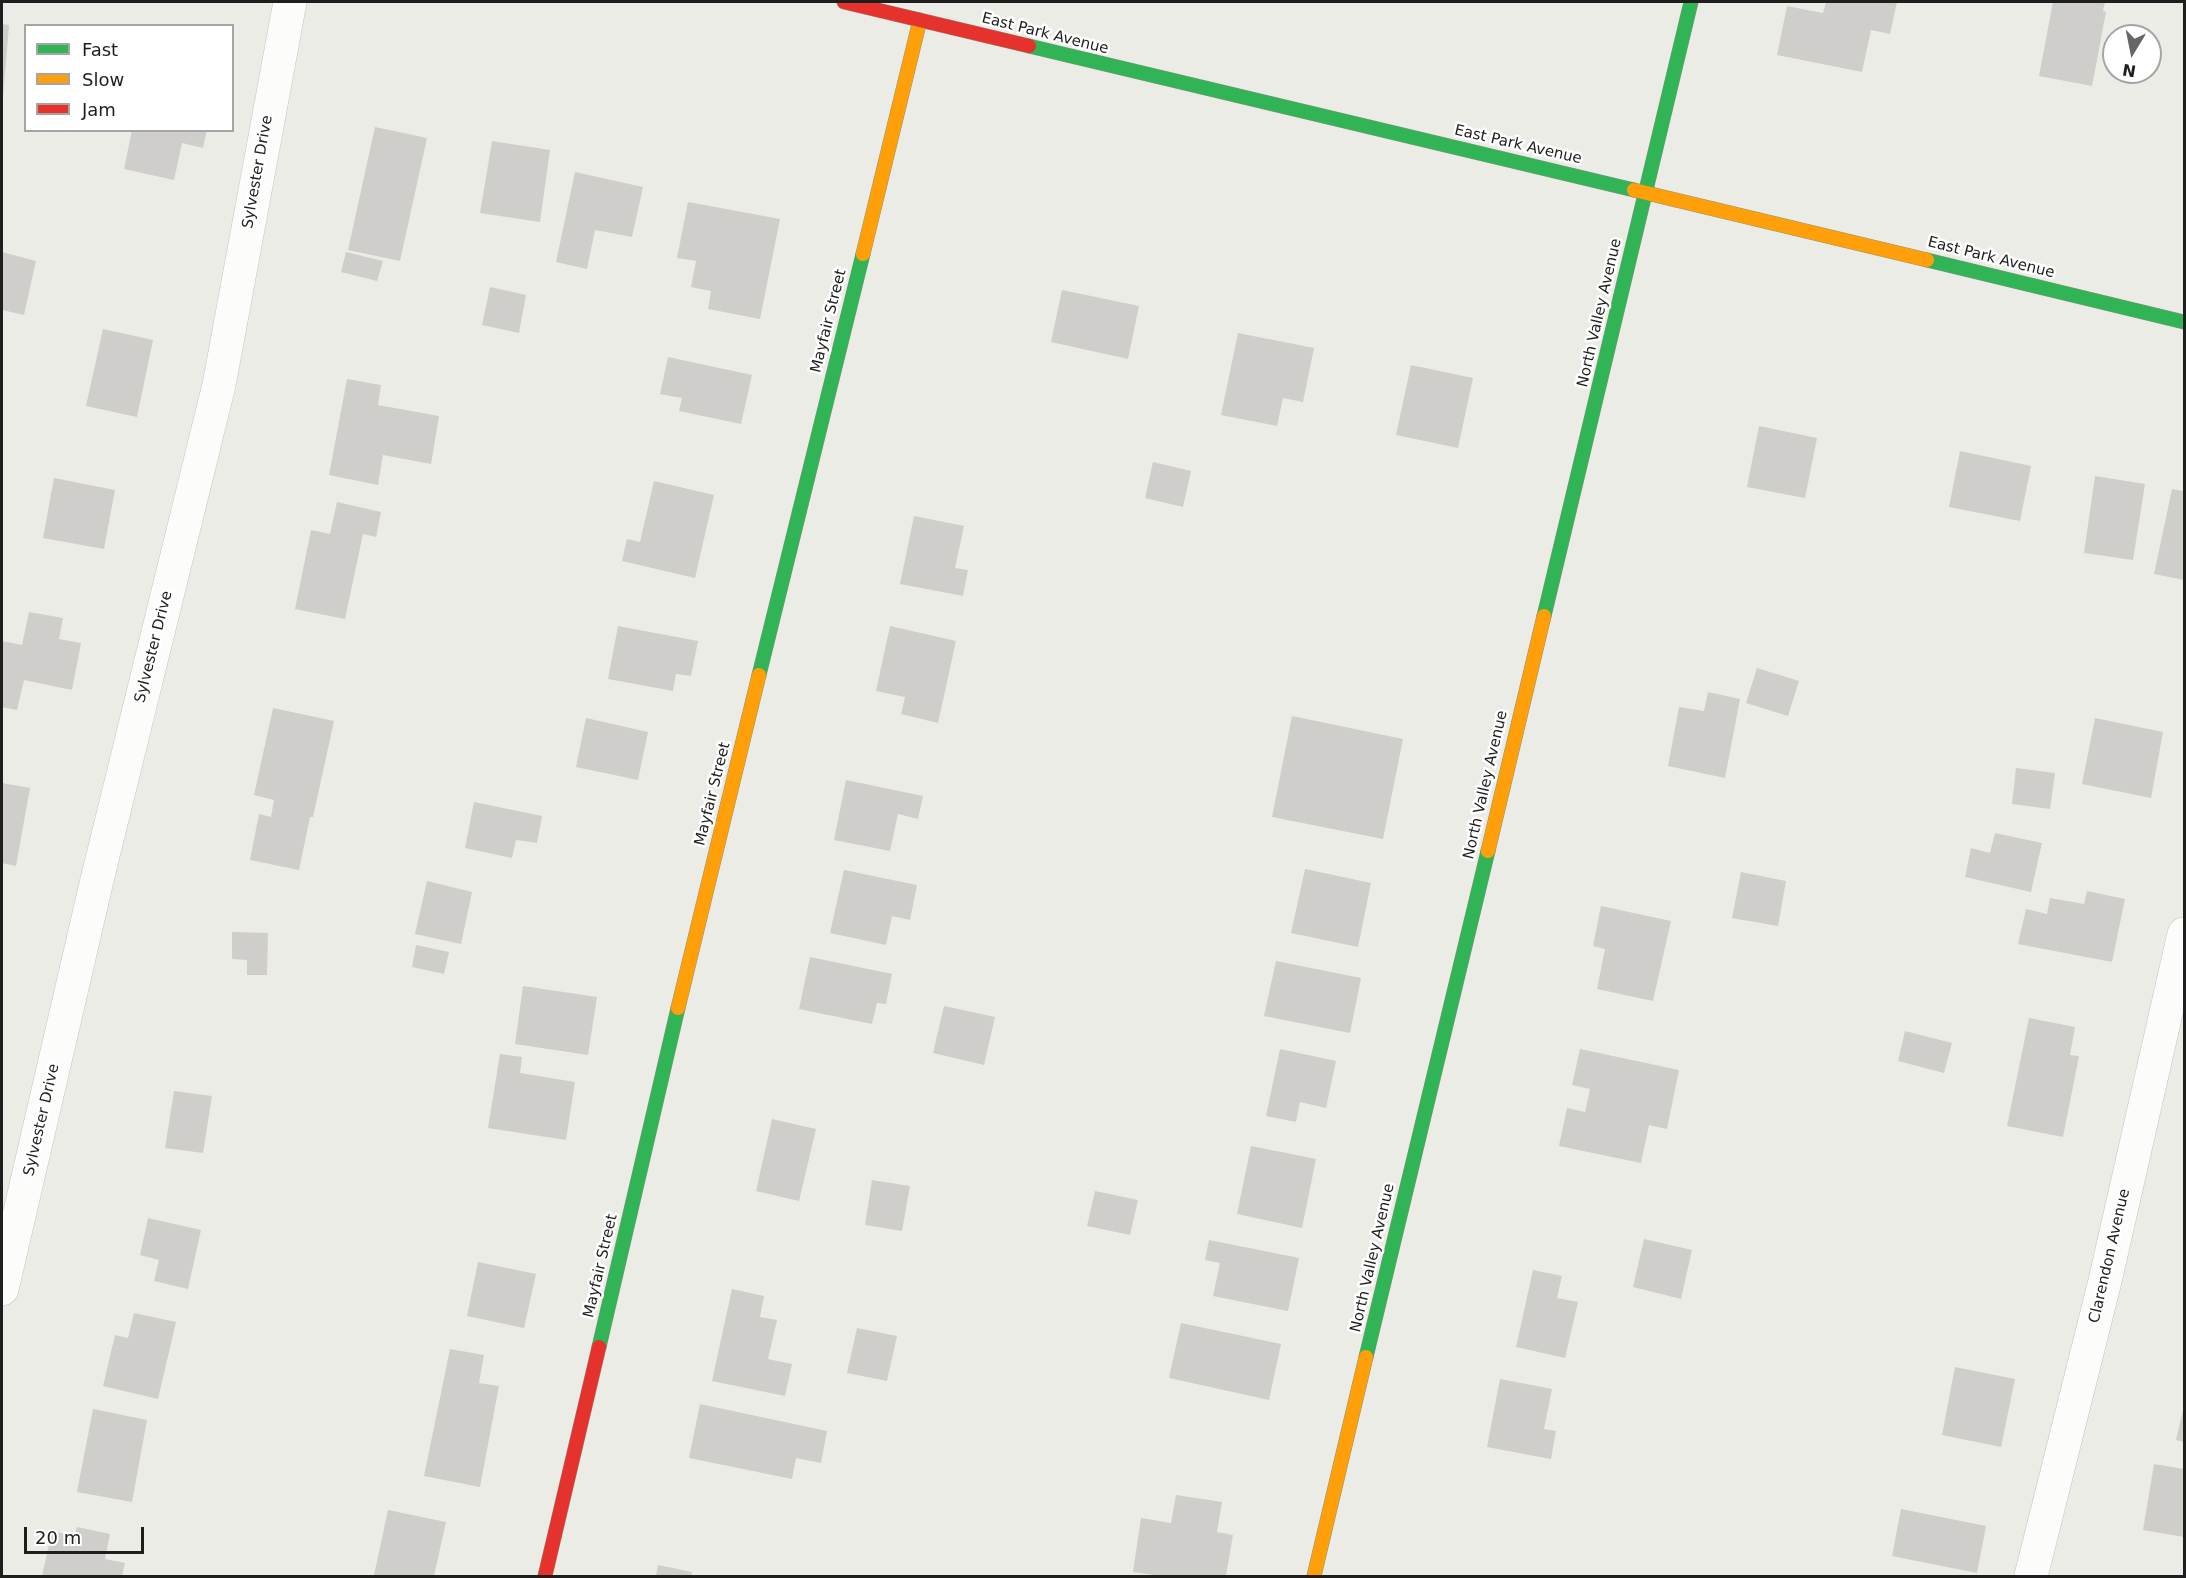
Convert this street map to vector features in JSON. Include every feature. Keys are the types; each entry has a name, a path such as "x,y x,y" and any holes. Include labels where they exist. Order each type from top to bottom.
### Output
{"street":[{"name":"Sylvester Drive","path":"2,1289 97,880 219,385 290,2"},
{"name":"East Park Avenue","path":"844,2 1325,118 1646,191 2184,322"},
{"name":"North Valley Avenue","path":"1314,1576 1691,2"},
{"name":"Mayfair Street","path":"545,1576 692,950 920,20"},
{"name":"Clarendon Avenue","path":"2031,1576 2104,1281 2184,934"}],"building":[{"path":"1826,2 1897,2 1890,34 1871,30 1862,72 1777,55 1787,6 1823,13"},
{"path":"2053,2 2105,2 2103,11 2106,12 2092,86 2039,76"},
{"path":"2,24 9,25 3,97 2,97"},
{"path":"375,127 427,138 400,261 348,250"},
{"path":"132,132 207,132 203,148 182,143 174,180 124,169"},
{"path":"492,141 550,150 540,222 480,213"},
{"path":"575,172 643,187 632,237 595,230 587,269 556,262"},
{"path":"688,202 780,219 760,319 708,309 711,291 691,287 696,261 677,258"},
{"path":"2,252 36,261 24,315 2,310"},
{"path":"346,252 383,261 377,281 341,272"},
{"path":"490,287 526,295 519,333 482,325"},
{"path":"1062,290 1139,306 1128,359 1051,342"},
{"path":"103,329 153,340 137,417 86,406"},
{"path":"1238,333 1314,348 1303,402 1283,398 1277,426 1221,415"},
{"path":"668,357 752,375 741,424 679,411 682,398 660,394"},
{"path":"1411,365 1473,378 1458,448 1396,435"},
{"path":"347,379 381,385 378,405 439,416 431,464 383,455 378,485 329,475"},
{"path":"1759,426 1817,438 1805,498 1747,487"},
{"path":"1960,451 2031,466 2020,521 1949,507"},
{"path":"1153,462 1191,471 1183,507 1145,498"},
{"path":"2095,476 2145,484 2133,560 2084,553"},
{"path":"54,478 115,490 104,549 43,538"},
{"path":"654,481 714,495 695,578 622,561 627,539 640,542"},
{"path":"2172,489 2184,491 2184,580 2154,574"},
{"path":"337,502 381,512 376,537 363,534 345,619 295,609 311,530 330,534"},
{"path":"914,516 964,526 955,568 968,570 963,596 900,584"},
{"path":"29,612 63,618 59,639 81,643 72,690 24,680 17,710 2,707 2,641 22,645"},
{"path":"618,626 698,641 691,676 676,674 673,691 608,679"},
{"path":"890,626 956,641 938,723 901,714 905,697 876,691"},
{"path":"1757,668 1799,681 1788,716 1746,703"},
{"path":"1708,692 1740,699 1725,778 1668,766 1679,707 1704,711"},
{"path":"273,708 334,721 299,870 250,860 259,814 271,817 274,800 254,795"},
{"path":"1292,716 1403,739 1383,839 1272,817"},
{"path":"586,718 648,732 638,780 576,767"},
{"path":"2095,718 2163,732 2151,798 2082,784"},
{"path":"2016,768 2055,773 2050,809 2012,804"},
{"path":"846,780 923,796 918,819 898,814 890,851 834,840"},
{"path":"2,783 30,788 16,866 2,863"},
{"path":"474,802 542,816 537,843 516,840 512,858 465,848"},
{"path":"1995,833 2042,843 2031,892 1965,877 1971,848 1990,853"},
{"path":"1305,869 1371,883 1358,947 1291,933"},
{"path":"844,870 917,885 910,920 892,916 886,945 830,933"},
{"path":"1741,872 1786,881 1778,926 1732,918"},
{"path":"427,881 472,892 461,944 415,934"},
{"path":"2087,891 2125,899 2112,962 2018,944 2026,909 2047,914 2050,898 2084,904"},
{"path":"1601,906 1671,921 1653,1001 1597,989 1605,949 1593,946"},
{"path":"232,932 268,933 267,975 247,975 247,960 232,959"},
{"path":"416,945 449,952 444,974 412,967"},
{"path":"810,957 892,974 886,1004 877,1003 872,1024 799,1009"},
{"path":"1276,961 1361,978 1350,1033 1264,1016"},
{"path":"523,986 597,997 588,1055 515,1044"},
{"path":"944,1006 995,1017 984,1065 933,1053"},
{"path":"2029,1018 2075,1027 2070,1055 2079,1056 2063,1137 2007,1126"},
{"path":"1905,1031 1952,1043 1944,1073 1898,1061"},
{"path":"1280,1049 1336,1061 1326,1108 1300,1102 1296,1122 1266,1116"},
{"path":"1580,1049 1679,1070 1667,1129 1649,1125 1641,1163 1559,1146 1567,1108 1585,1112 1590,1089 1572,1085"},
{"path":"500,1054 522,1057 520,1073 575,1082 566,1140 488,1128"},
{"path":"174,1091 212,1096 203,1153 165,1148"},
{"path":"772,1119 816,1129 799,1201 756,1191"},
{"path":"1251,1146 1316,1159 1302,1228 1237,1214"},
{"path":"872,1180 910,1186 902,1231 865,1225"},
{"path":"1095,1191 1138,1200 1130,1235 1087,1226"},
{"path":"148,1218 201,1230 188,1289 154,1281 159,1260 140,1255"},
{"path":"1644,1239 1692,1250 1681,1299 1633,1287"},
{"path":"1209,1240 1299,1258 1288,1311 1213,1296 1220,1263 1205,1260"},
{"path":"478,1262 536,1274 524,1328 467,1316"},
{"path":"1533,1270 1562,1276 1557,1298 1578,1302 1565,1358 1516,1347"},
{"path":"732,1289 764,1296 760,1317 777,1320 768,1359 792,1364 785,1396 712,1381"},
{"path":"134,1313 176,1322 158,1399 103,1386 115,1335 128,1338"},
{"path":"1181,1323 1281,1344 1269,1400 1169,1378"},
{"path":"857,1328 897,1336 887,1381 847,1373"},
{"path":"450,1349 484,1355 479,1383 499,1386 480,1487 424,1476"},
{"path":"1955,1367 2015,1379 2001,1447 1942,1435"},
{"path":"1500,1379 1552,1389 1544,1429 1556,1431 1551,1459 1487,1447"},
{"path":"700,1404 827,1431 821,1463 796,1458 792,1479 689,1458"},
{"path":"2184,1406 2184,1442 2176,1440"},
{"path":"93,1409 147,1420 132,1502 77,1492"},
{"path":"2154,1464 2184,1469 2184,1537 2143,1530"},
{"path":"1176,1495 1222,1502 1217,1532 1233,1535 1226,1576 1160,1576 1133,1572 1141,1518 1171,1523"},
{"path":"1901,1509 1986,1526 1977,1573 1892,1556"},
{"path":"388,1510 446,1522 434,1576 374,1575"},
{"path":"77,1527 110,1534 105,1559 125,1563 122,1576 42,1576 52,1531 74,1536"},
{"path":"658,1565 692,1572 691,1576 656,1576"}],"traffic: fast":[{"path":"1544,616 1691,2"},
{"path":"1029,46 1634,190"},
{"path":"759,675 863,254"},
{"path":"1927,260 2184,322"},
{"path":"1366,1357 1488,851"},
{"path":"599,1347 678,1008"}],"traffic: slow":[{"path":"863,254 920,20"},
{"path":"1634,190 1927,260"},
{"path":"1488,851 1544,616"},
{"path":"678,1008 759,675"},
{"path":"1314,1576 1366,1357"}],"traffic: jam":[{"path":"844,2 1029,46"},
{"path":"545,1576 599,1347"}]}
